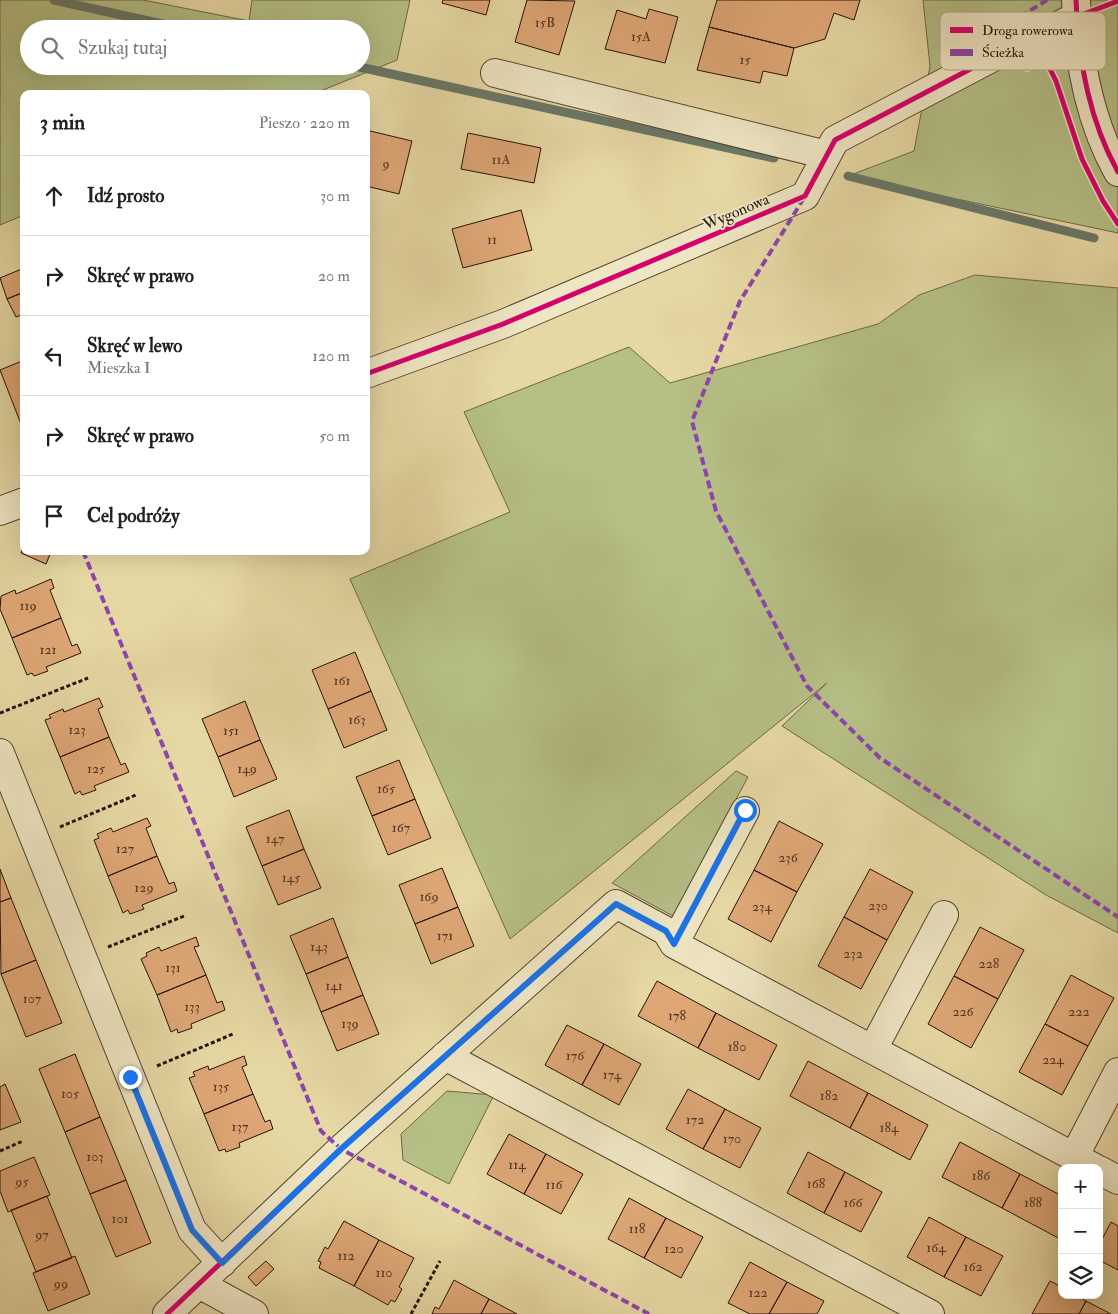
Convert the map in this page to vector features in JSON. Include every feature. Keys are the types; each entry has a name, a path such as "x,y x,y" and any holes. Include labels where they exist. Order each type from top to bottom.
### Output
{"street":[{"name":"Wygonowa","path":"370,373 503,324 805,196 835,140 968,70"},
{"path":"1084,70 1092,107 1101,135 1118,172"},
{"path":"495,73 827,155"},
{"path":"0,511 20,504"},
{"path":"0,753 192,1230 222,1263"},
{"path":"674,944 745,810"},
{"path":"167,1314 341,1149 616,904 666,931 674,944 1085,1162 1118,1072"},
{"path":"873,1049 944,915"},
{"path":"445,1056 930,1314"},
{"path":"1103,1172 1118,1180"},
{"path":"199,1284 254,1314"}],"path":[{"path":"0,713 88,678"},
{"path":"34,838 136,795"},
{"path":"82,957 184,916"},
{"path":"130,1077 233,1034"},
{"path":"0,1151 23,1141"},
{"path":"411,1314 440,1261"}],"green space":[{"path":"0,0 143,0 244,20 20,20 20,75 360,75 323,90 20,90 20,217 0,225"},
{"path":"252,0 410,0 397,60 370,71 370,20 249,20"},
{"path":"923,0 1118,0 1118,233 848,176 914,151 930,66"},
{"path":"975,275 1118,288 1118,933 1046,895 782,726 827,683 510,939 350,579 510,512 464,412 629,347 670,383 878,324 919,295"},
{"path":"736,771 748,777 673,916 612,883"},
{"path":"447,1091 494,1095 449,1184 403,1160 401,1134"}],"building":[{"path":"443,0 490,0 486,15 442,3"},
{"path":"527,0 575,1 559,55 515,42"},
{"path":"717,0 860,0 854,20 834,13 825,39 794,48 709,27"},
{"path":"649,9 678,17 665,63 605,49 617,10 646,19"},
{"path":"709,27 794,48 787,76 763,71 760,83 697,70"},
{"path":"370,131 412,141 399,194 370,187"},
{"path":"468,133 541,148 534,183 461,169"},
{"path":"521,210 532,250 463,268 452,229"},
{"path":"20,270 20,294 7,299 0,278"},
{"path":"20,294 20,316 16,317 7,299"},
{"path":"20,362 20,421 0,370"},
{"path":"26,555 50,555 46,564"},
{"path":"51,579 54,588 50,590 61,618 12,638 0,609 1,596 15,590 16,594"},
{"path":"61,618 72,646 77,644 81,653 46,667 48,671 34,676 32,673 27,675 12,638"},
{"path":"355,652 371,691 328,709 312,670"},
{"path":"371,691 387,730 344,748 328,709"},
{"path":"99,698 103,707 98,709 109,737 60,757 45,720 51,718 49,715 63,709 64,712"},
{"path":"245,701 260,740 218,757 202,719"},
{"path":"109,737 121,765 125,763 129,772 94,786 96,790 82,795 80,791 75,794 60,757"},
{"path":"260,740 277,779 234,797 218,757"},
{"path":"399,760 415,799 372,816 356,777"},
{"path":"415,799 431,838 388,855 372,816"},
{"path":"289,810 304,849 262,866 246,827"},
{"path":"147,818 151,826 146,828 157,856 108,876 94,840 99,838 97,834 111,828 113,832"},
{"path":"779,821 823,844 797,892 754,870"},
{"path":"304,849 321,888 278,905 262,866"},
{"path":"157,856 169,884 174,882 177,891 142,905 144,909 130,914 128,910 123,913 108,876"},
{"path":"442,868 458,907 415,924 399,885"},
{"path":"0,869 11,898 0,902"},
{"path":"870,869 913,892 887,940 844,917"},
{"path":"754,870 797,892 771,942 728,919"},
{"path":"11,898 36,960 1,974 0,902"},
{"path":"458,907 474,946 431,964 415,924"},
{"path":"844,917 887,940 861,989 818,966"},
{"path":"333,918 348,957 306,974 290,936"},
{"path":"980,927 1024,950 998,999 954,976"},
{"path":"196,937 199,946 194,947 206,975 157,995 141,959 147,956 146,953 159,947 161,951"},
{"path":"348,957 363,995 321,1012 306,974"},
{"path":"36,960 62,1023 26,1037 1,974"},
{"path":"206,975 217,1003 222,1001 225,1010 191,1024 192,1028 178,1033 177,1029 171,1032 157,995"},
{"path":"1071,975 1114,998 1088,1046 1045,1024"},
{"path":"954,976 998,999 971,1048 928,1024"},
{"path":"657,981 716,1013 698,1048 638,1016"},
{"path":"363,995 379,1034 337,1051 321,1012"},
{"path":"716,1013 777,1045 759,1080 698,1048"},
{"path":"1045,1024 1088,1046 1062,1095 1019,1072"},
{"path":"567,1025 604,1044 582,1085 545,1065"},
{"path":"604,1044 641,1064 619,1105 582,1085"},
{"path":"75,1054 100,1117 65,1132 39,1069"},
{"path":"244,1056 247,1065 242,1067 253,1094 204,1114 189,1078 195,1076 193,1072 208,1066 209,1070"},
{"path":"808,1061 868,1093 850,1128 790,1096"},
{"path":"5,1084 21,1122 0,1130 0,1087"},
{"path":"688,1089 725,1109 703,1149 666,1129"},
{"path":"868,1093 928,1125 910,1160 850,1128"},
{"path":"253,1094 265,1122 270,1120 273,1129 239,1143 240,1147 226,1152 225,1149 219,1151 204,1114"},
{"path":"725,1109 761,1128 740,1168 703,1149"},
{"path":"100,1117 126,1180 90,1194 65,1132"},
{"path":"509,1134 546,1154 524,1194 487,1174"},
{"path":"960,1142 1020,1174 1002,1208 942,1177"},
{"path":"808,1152 845,1172 824,1213 787,1193"},
{"path":"546,1154 583,1174 561,1214 524,1194"},
{"path":"34,1157 50,1195 8,1212 0,1191 0,1171"},
{"path":"845,1172 882,1192 861,1232 824,1213"},
{"path":"1020,1174 1058,1194 1058,1238 1002,1208"},
{"path":"126,1180 151,1243 116,1257 90,1194"},
{"path":"47,1196 72,1258 36,1272 11,1210"},
{"path":"629,1198 666,1218 644,1258 608,1239"},
{"path":"929,1217 966,1237 944,1277 907,1257"},
{"path":"666,1218 703,1237 681,1278 644,1258"},
{"path":"344,1221 379,1240 354,1286 319,1268 321,1262 318,1261 325,1247 328,1249"},
{"path":"1111,1222 1118,1226 1118,1270 1103,1262 1103,1237"},
{"path":"966,1237 1003,1256 981,1296 944,1277"},
{"path":"379,1240 414,1258 399,1287 402,1289 395,1302 391,1300 388,1305 354,1286"},
{"path":"75,1256 90,1294 48,1311 33,1273"},
{"path":"266,1261 274,1269 256,1286 248,1277"},
{"path":"750,1262 787,1282 769,1314 750,1314 728,1303"},
{"path":"454,1280 489,1299 481,1314 432,1314 435,1307 439,1309"},
{"path":"1050,1281 1058,1285 1058,1299 1083,1299 1086,1301 1079,1314 1032,1314"},
{"path":"787,1282 824,1301 817,1314 769,1314"},
{"path":"489,1299 517,1314 481,1314"},
{"path":"1086,1301 1111,1314 1079,1314"}],"waterway":[{"path":"54,0 144,20"},
{"path":"370,69 774,158"},
{"path":"848,176 1094,238"}],"marked path":[{"path":"1028,12 1047,0"},
{"path":"804,198 740,301 692,421 716,511 807,686 880,758 1118,917"},
{"path":"85,555 321,1131 341,1149 649,1314"}],"cycle path":[{"path":"1076,0 1077,12"},
{"path":"1089,12 1118,1"},
{"path":"370,373 503,324 805,196 835,140 968,70"},
{"path":"1050,70 1056,81 1082,159 1103,201 1118,224"},
{"path":"1084,70 1092,110 1099,131 1118,172"},
{"path":"167,1314 341,1149 616,904"}],"route":[{"path":"130,1077 192,1230 222,1263 341,1149 616,904 666,931 674,944 745,810"}]}
